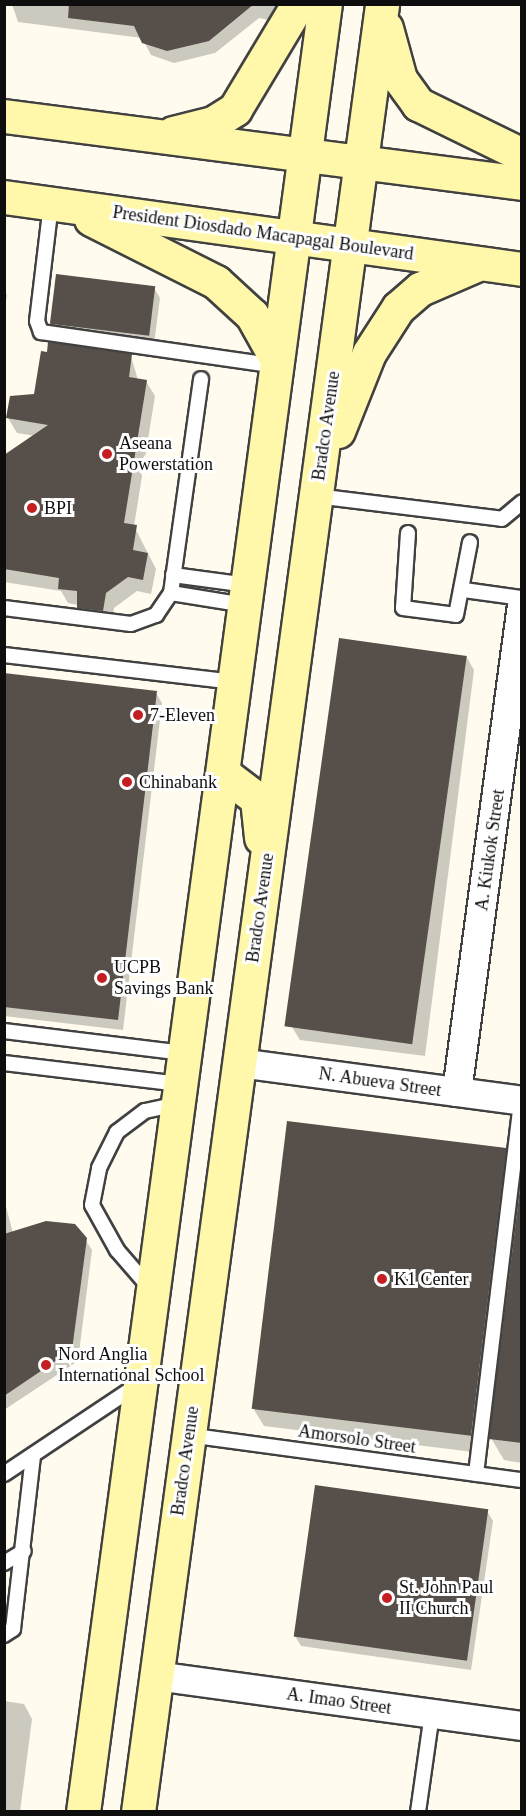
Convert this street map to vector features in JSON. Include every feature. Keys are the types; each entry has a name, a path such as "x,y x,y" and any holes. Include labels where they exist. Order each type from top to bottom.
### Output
{"street":[{"path":"154,136 213,123 236,109 298,4"},
{"path":"83,1812 325,4"},
{"path":"382,4 394,65 418,104 522,155"},
{"name":"Bradco Avenue","path":"138,1812 382,4"},
{"path":"4,116 304,157 522,183"},
{"name":"President Diosdado Macapagal Boulevard","path":"4,197 522,269"},
{"path":"58,205 216,282 252,315 277,363"},
{"path":"316,494 355,386 384,325 420,290 481,263"},
{"name":"A. Kiukok Street","path":"458,1092 522,607"},
{"path":"223,773 257,799 265,872"},
{"name":"N. Abueva Street","path":"239,1063 521,1101"},
{"name":"A. Imao Street","path":"156,1676 522,1726"}],"lane":[{"path":"58,205 37,321 41,332 277,363"},
{"path":"4,608 131,624 152,619 171,593 201,379"},
{"path":"316,494 502,519 522,502"},
{"path":"408,533 404,608 456,615 464,590 470,542"},
{"path":"173,574 246,595"},
{"path":"464,590 522,597"},
{"path":"171,593 246,595"},
{"path":"4,655 234,682"},
{"path":"4,1031 180,1080"},
{"path":"4,1063 180,1080"},
{"path":"152,1291 112,1243 92,1205 99,1168 117,1132 180,1080"},
{"path":"476,1474 521,1101"},
{"path":"4,1474 140,1383"},
{"name":"Amorsolo Street","path":"189,1435 522,1480"},
{"path":"4,1635 13,1629 24,1551 33,1455"},
{"path":"4,1563 24,1551"},
{"path":"418,1812 432,1714"}],"building":[{"path":"69,4 254,4 209,41 167,51 142,43 134,26 68,18"},
{"path":"56,274 155,286 149,336 50,324"},
{"path":"48,342 132,354 129,377 147,380 124,523 137,525 133,550 148,553 143,580 128,577 106,593 103,611 77,608 77,591 58,589 59,578 4,569 4,455 48,425 6,418 10,396 34,394 41,351 47,352"},
{"path":"339,638 467,656 412,1044 284,1026"},
{"path":"4,673 157,691 118,1020 4,1007"},
{"name":"K1 Center","path":"287,1121 506,1148 471,1436 252,1409"},
{"path":"522,1172 522,1443 489,1439"},
{"path":"46,1221 75,1224 87,1238 72,1350 4,1396 4,1234"},
{"name":"St. John Paul II Church","path":"315,1485 488,1509 467,1661 294,1637"}],"place":[{"name":"Aseana Powerstation","path":"107,454"},
{"name":"BPI","path":"32,508"},
{"name":"7-Eleven","path":"138,715"},
{"name":"Chinabank","path":"127,782"},
{"name":"UCPB Savings Bank","path":"102,978"},
{"name":"K1 Center","path":"382,1279"},
{"name":"Nord Anglia International School","path":"46,1365"},
{"name":"St. John Paul II Church","path":"387,1598"}]}
